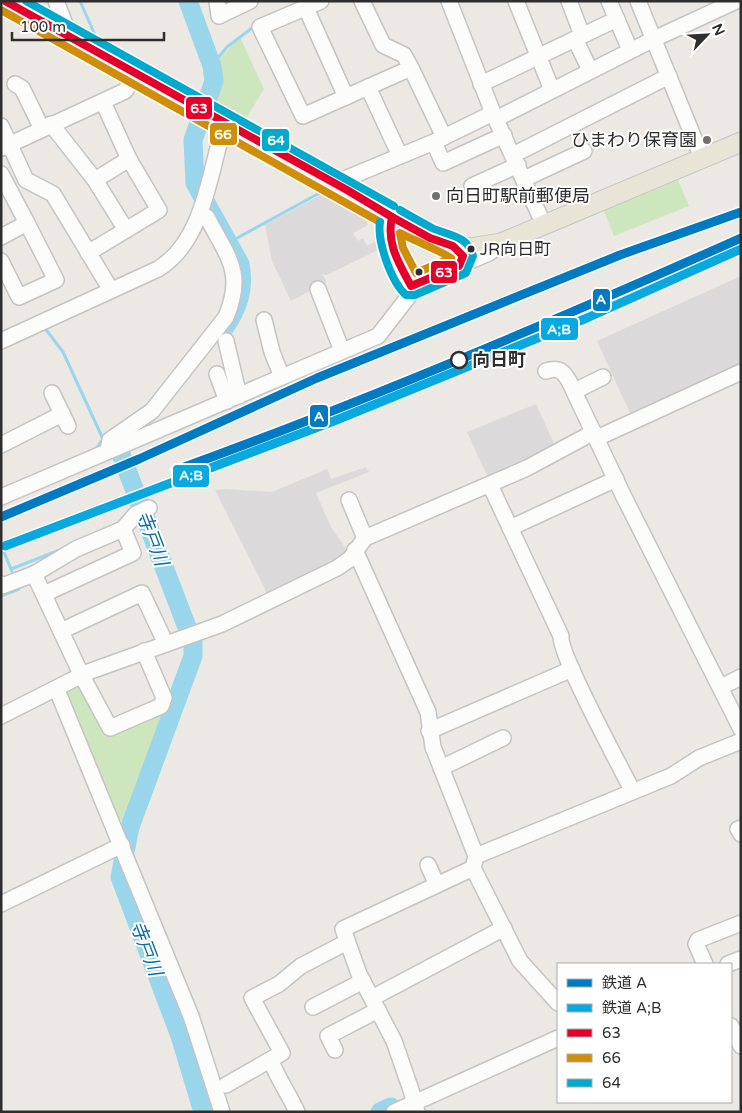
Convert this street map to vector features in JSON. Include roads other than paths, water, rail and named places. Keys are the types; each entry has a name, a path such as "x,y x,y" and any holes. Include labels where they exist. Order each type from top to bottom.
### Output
{"main road":[{"path":"5,1 431,238 454,246 484,247 501,243 741,142"},
{"path":"454,246 462,256 459,266"}],"street":[{"path":"56,1 70,37"},
{"path":"217,1 219,16 250,1"},
{"path":"321,1 260,27 303,116 411,68"},
{"path":"362,1 383,45 404,55 411,68 439,140 443,163 504,135"},
{"path":"449,1 494,116 544,225"},
{"path":"516,1 552,90"},
{"path":"569,1 578,37 590,70"},
{"path":"610,1 630,50"},
{"path":"638,1 702,158"},
{"path":"335,183 552,90 630,50 736,1"},
{"path":"306,8 346,97"},
{"path":"481,84 617,19"},
{"path":"5,146 126,91 136,74"},
{"path":"472,186 518,166 669,76"},
{"path":"15,84 22,88 47,126 95,180 126,230"},
{"path":"368,87 400,156"},
{"path":"88,253 159,210 129,159 103,102"},
{"path":"1,341 158,269 178,254 205,210 211,116"},
{"path":"1,126 5,146 26,180 52,194 111,290"},
{"path":"518,166 584,151"},
{"path":"95,180 129,159"},
{"path":"1,174 56,280 19,297 1,261"},
{"path":"117,447 110,440 152,411 217,329 228,310 233,295 234,272 205,210"},
{"path":"1,497 378,336 408,300 412,292 411,286 389,240 388,228 392,216"},
{"path":"1,237 27,223"},
{"path":"411,286 490,253 501,243"},
{"path":"318,290 342,351"},
{"path":"264,320 272,352 282,377"},
{"path":"226,341 233,398"},
{"path":"546,371 559,369 564,372 575,391 616,479 741,729"},
{"path":"1,716 82,676 144,651 192,636 222,624 337,568 350,559 365,538 490,485 596,435 741,372"},
{"path":"217,374 233,398"},
{"path":"575,391 603,377"},
{"path":"1,445 65,420 52,392"},
{"path":"510,528 616,479"},
{"path":"490,485 561,636 560,641 572,669 632,790"},
{"path":"349,500 365,538"},
{"path":"17,580 76,549 123,529 143,511"},
{"path":"44,594 133,553 123,529"},
{"path":"355,550 428,712 429,731 441,768 475,862 504,928 520,961 557,1002"},
{"path":"17,580 44,594 82,676 110,728 161,706 164,698 144,651"},
{"path":"61,631 142,593 166,644"},
{"path":"429,731 572,669"},
{"path":"721,687 741,677"},
{"path":"57,690 191,1016 222,1112"},
{"path":"441,768 503,738"},
{"path":"415,1108 412,1090 394,1041 362,981 343,930 437,885 475,862 523,839 632,790 671,776 700,758 741,740"},
{"path":"741,828 738,829 741,834"},
{"path":"1,904 122,845"},
{"path":"428,865 437,885"},
{"path":"705,963 696,944 698,940 741,923"},
{"path":"328,1036 375,1004 504,928"},
{"path":"226,1085 242,1068 270,1061 282,1053 252,998 279,984 301,966 347,942"},
{"path":"313,1007 362,981"},
{"path":"732,1028 741,1046"},
{"path":"394,1112 415,1108 557,1038"},
{"path":"270,1061 281,1085 289,1094 297,1112"}],"waterway":[{"path":"80,1 99,44"},
{"name":"寺戸川","path":"188,1 212,66 214,81 193,140 195,183 240,264 242,282 233,314 223,330"},
{"path":"212,65 227,47 256,25"},
{"path":"228,243 325,190"},
{"path":"44,327 63,352 103,439 95,450"},
{"name":"寺戸川","path":"130,433 120,443 119,449 193,643 193,656 130,827 120,877 180,1036 203,1112"},
{"path":"1,545 11,569"},
{"path":"14,577 11,569 65,548"},
{"path":"1,596 19,589 17,585"},
{"path":"380,1112 391,1107"}],"rail line":[{"name":"A","path":"1,517 139,459 317,378 620,255 741,212"},
{"name":"A","path":"176,470 390,388 601,300 741,238"},
{"name":"A;B","path":"5,546 334,421 587,318 741,249"}],"place":[{"name":"ひまわり保育園","path":"707,140"},
{"name":"向日町駅前郵便局","path":"436,196"},
{"name":"JR向日町","path":"471,249"},
{"name":"向日町","path":"459,360"}]}
